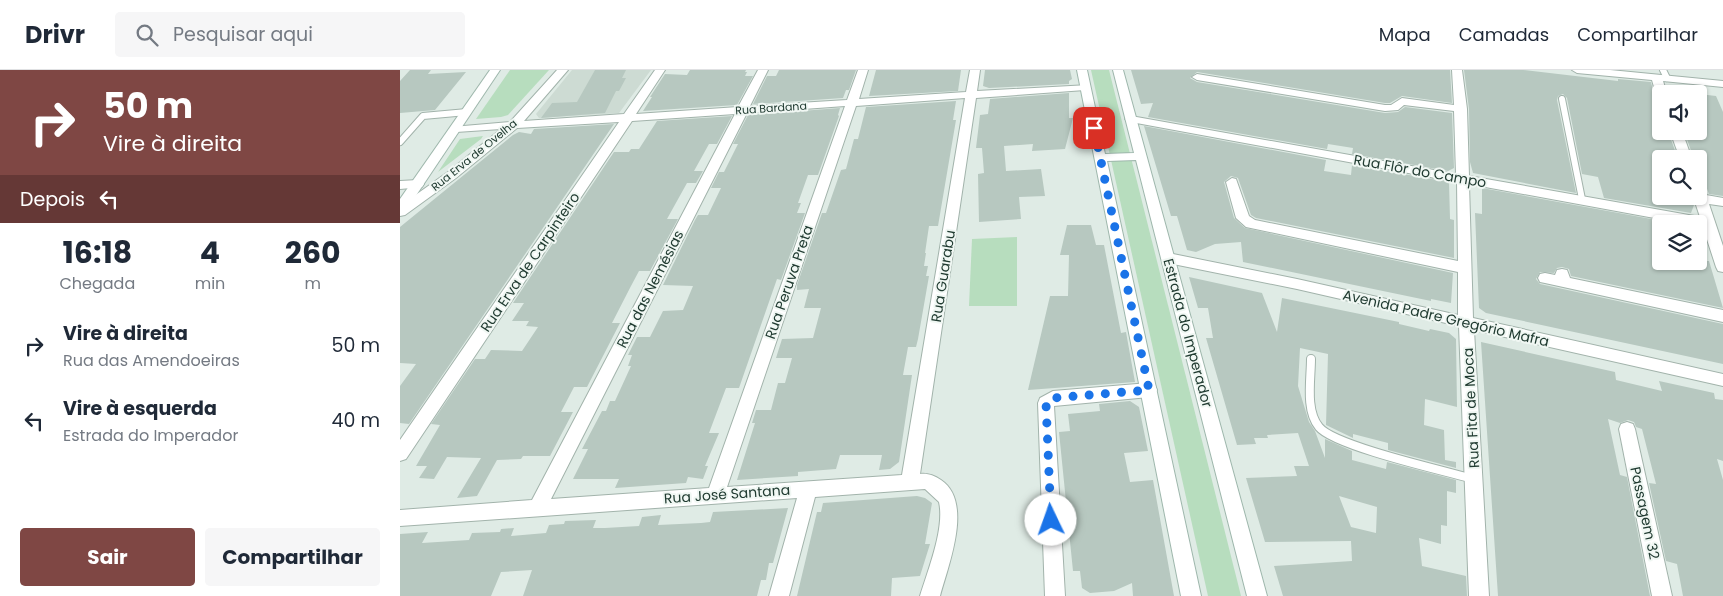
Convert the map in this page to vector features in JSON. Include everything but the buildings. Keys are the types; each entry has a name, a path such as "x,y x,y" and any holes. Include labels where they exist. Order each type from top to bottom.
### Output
{"street":[{"path":"400,211 495,70"},
{"name":"Rua Erva de Ovelha","path":"400,211 452,175 513,126 563,70"},
{"name":"Rua Erva de Carpinteiro","path":"400,454 660,70"},
{"name":"Rua das Nemésias","path":"537,508 763,70"},
{"name":"Rua Peruva Preta","path":"715,495 863,70"},
{"name":"Rua Guarabu","path":"910,482 975,70"},
{"path":"1082,70 1191,596"},
{"name":"Estrada do Imperador","path":"1118,70 1257,596"},
{"name":"Rua Fita de Moca","path":"1457,70 1461,109 1466,323 1480,596"},
{"path":"1577,70 1662,75 1723,84"},
{"path":"1196,77 1386,108 1394,108 1402,101 1461,109"},
{"name":"Rua Bardana","path":"456,128 513,126 1085,87"},
{"name":"Rua Flôr do Campo","path":"1131,119 1708,223"},
{"path":"1100,158 1141,156"},
{"path":"1232,182 1240,213 1246,222 1251,224 1392,251 1465,268"},
{"path":"400,185 418,184"},
{"path":"1707,198 1723,202"},
{"path":"1702,205 1723,267"},
{"name":"Avenida Padre Gregório Mafra","path":"1168,258 1297,284 1723,380"},
{"path":"1545,278 1563,278 1723,316"},
{"path":"1055,596 1046,403 1053,398 1149,390"},
{"name":"Passagem 32","path":"1627,429 1662,596"},
{"name":"Rua José Santana","path":"400,518 926,481 937,486 949,505 948,522 930,596"},
{"path":"779,596 809,488"}],"lane":[{"path":"1562,99 1582,199"},
{"path":"400,142 423,116 467,112"},
{"path":"1311,359 1311,400 1316,420 1323,430 1352,444 1474,479"}],"shaded area":[{"path":"572,70 651,70 619,113 539,118 536,114"}],"green space":[{"path":"510,70 549,70 508,115 476,119"},
{"path":"1091,70 1109,70 1241,596 1208,596"},
{"path":"483,136 481,139 438,172 460,139"},
{"path":"1017,237 1017,306 969,306 972,239"}],"route":[{"path":"1051,520 1046,403 1053,398 1149,390 1094,128"}]}
